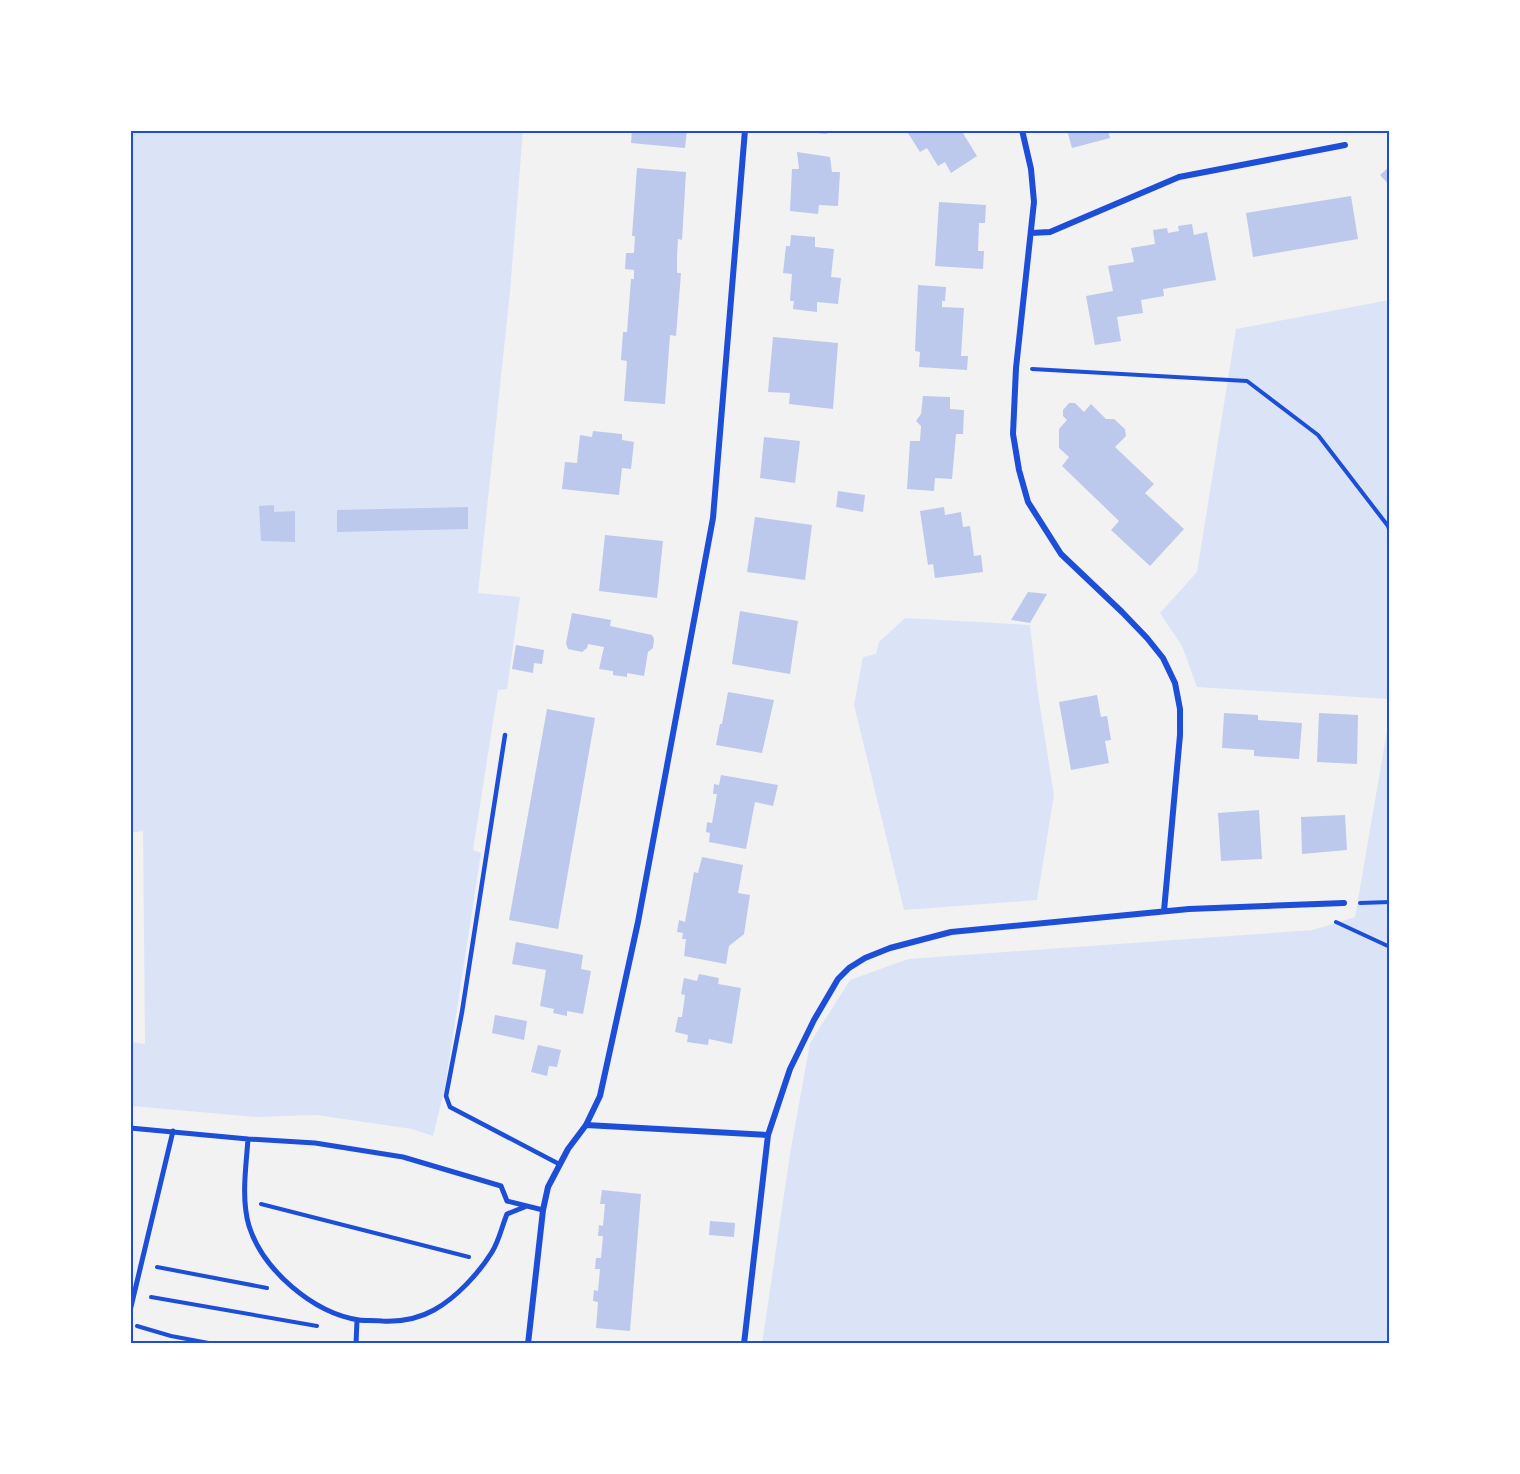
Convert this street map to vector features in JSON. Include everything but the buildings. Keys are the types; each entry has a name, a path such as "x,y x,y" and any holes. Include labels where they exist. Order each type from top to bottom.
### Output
{"street":[{"path":"528,1344 543,1210 548,1187 559,1164 586,1125 600,1096 635,933 713,518 745,130"},
{"path":"1022,130 1031,169 1034,202 1016,368 1013,434 1019,470 1028,502 1061,554 1147,638 1163,658 1175,683 1180,709 1180,735 1164,911"},
{"path":"1031,233 1050,232 1179,177 1345,145"},
{"path":"744,1344 768,1136 790,1069 814,1020 838,980 849,968 865,958 890,948 951,932 1164,911 1344,903"},
{"path":"586,1125 768,1136"},
{"path":"130,1128 315,1143 403,1157 501,1186 507,1202 543,1210"},
{"path":"130,1311 173,1131"},
{"path":"248,1139 246,1200 250,1226 274,1270 299,1293 326,1309 357,1320 407,1320 423,1316 447,1302 493,1251 507,1214 527,1206"},
{"path":"356,1344 357,1320"}],"lane":[{"path":"505,735 462,1012 446,1096 450,1107 559,1164"}],"path":[{"path":"1016,368 1247,381 1318,435 1388,526 1389,532"},
{"path":"1344,903 1389,902"},
{"path":"1329,919 1389,947"},
{"path":"246,1200 484,1261"},
{"path":"141,1264 299,1293"},
{"path":"135,1294 321,1327"},
{"path":"130,1324 171,1336 214,1344"}],"shaded area":[{"path":"130,131 523,131 510,292 478,593 520,597 507,689 498,690 473,850 481,853 445,1087 433,1136 412,1129 316,1115 257,1117 131,1106 131,1042 145,1044 143,831 130,833"},
{"path":"1389,300 1389,699 1197,687 1182,646 1160,613 1197,572 1236,329"},
{"path":"905,618 1030,625 1054,795 1037,900 904,910 854,705 863,657 876,654 879,642"},
{"path":"1389,719 1389,1343 762,1344 790,1154 810,1043 850,980 908,959 1313,930 1355,917"}]}
